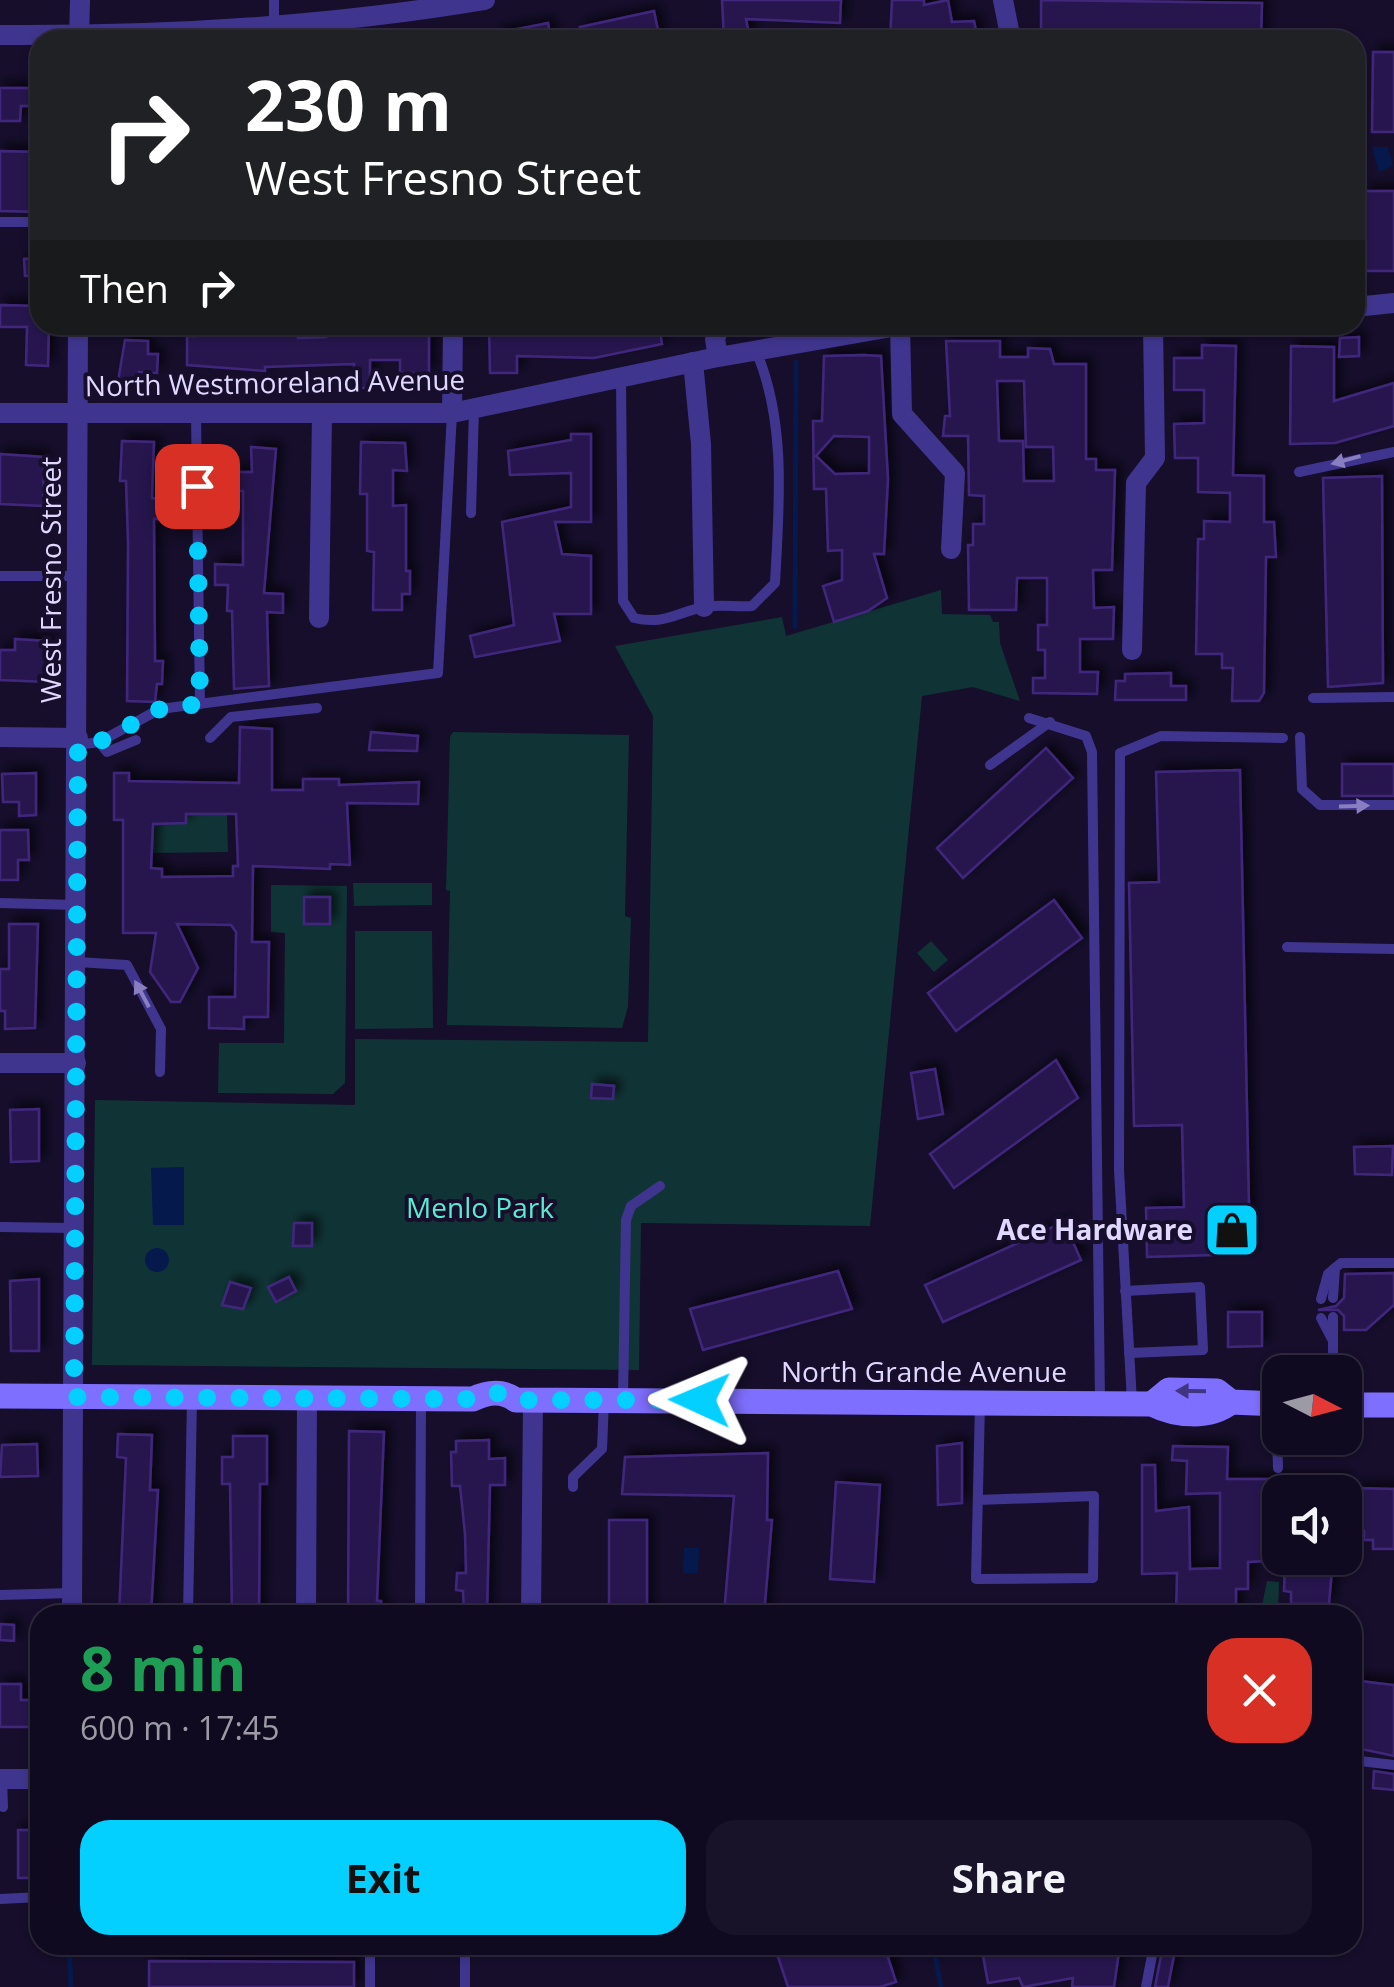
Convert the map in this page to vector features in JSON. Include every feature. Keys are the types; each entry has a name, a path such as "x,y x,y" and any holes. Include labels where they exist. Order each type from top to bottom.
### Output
{"main road":[{"name":"North Grande Avenue","path":"0,1396 473,1399 506,1393 524,1400 1142,1404 1169,1390 1217,1391 1231,1402 1262,1403"},
{"path":"1362,1405 1394,1406"}],"street":[{"path":"80,0 80,30"},
{"path":"209,30 274,26 485,0"},
{"path":"1004,0 1009,30"},
{"path":"0,35 30,36"},
{"path":"1365,306 1394,303"},
{"name":"West Fresno Street","path":"72,1605 77,905 85,742 78,576 78,335"},
{"path":"454,335 463,411"},
{"path":"715,335 718,357"},
{"name":"North Westmoreland Avenue","path":"0,412 463,411 718,357 844,335"},
{"path":"902,335 902,414 955,474 951,549"},
{"path":"1132,650 1136,483 1154,458 1153,335"},
{"path":"693,362 701,444 704,607"},
{"path":"319,618 322,414"},
{"path":"0,738 85,742"},
{"path":"0,1063 76,1063"},
{"path":"306,1605 307,1398"},
{"path":"524,1400 531,1605"},
{"path":"1,1779 30,1779"}],"lane":[{"path":"274,0 274,26"},
{"path":"0,222 30,222"},
{"path":"621,378 622,601 634,618 652,622 668,622 704,607 752,606 774,584 774,400 756,350"},
{"path":"463,411 471,512"},
{"path":"85,742 160,709 438,673 463,411"},
{"path":"196,414 200,704"},
{"path":"1299,472 1365,455 1394,452"},
{"path":"0,576 78,576"},
{"path":"1313,698 1394,697"},
{"path":"210,738 231,718 317,708"},
{"path":"1029,718 1086,736 1092,752 1100,1403"},
{"path":"990,765 1050,722"},
{"path":"1142,1404 1129,1354 1119,1150 1120,753 1161,736 1283,738"},
{"path":"1300,737 1302,788 1320,805 1394,805"},
{"path":"85,742 117,752 136,740"},
{"path":"0,903 77,905"},
{"path":"1287,948 1394,949"},
{"path":"77,962 127,965 161,1030 160,1072"},
{"path":"573,1487 573,1477 602,1448 613,1400 626,1220 631,1206 660,1186"},
{"path":"0,1227 75,1228"},
{"path":"1327,1298 1335,1268 1350,1261 1394,1263"},
{"path":"1126,1291 1200,1287 1203,1350 1129,1354"},
{"path":"1327,1318 1332,1355"},
{"path":"188,1605 192,1397"},
{"path":"420,1605 422,1399"},
{"path":"978,1500 1094,1496 1093,1578 976,1579 980,1402"},
{"path":"1278,1455 1278,1468"},
{"path":"0,1595 73,1593"},
{"path":"1362,1761 1394,1764"},
{"path":"1,1779 3,1807"},
{"path":"0,1899 30,1898"},
{"path":"370,1955 370,1987"},
{"path":"465,1955 465,1987"},
{"path":"1146,1987 1152,1955"}],"green space":[{"name":"Menlo Park","path":"941,590 942,614 990,615 993,622 999,622 1000,643 1020,701 973,687 922,696 870,1226 641,1223 639,1370 92,1365 95,1100 355,1105 355,1039 648,1042 653,716 615,646 782,617 786,636"},
{"path":"453,732 629,735 625,916 631,918 628,1007 622,1028 447,1025 450,891 446,890"},
{"path":"186,814 227,814 228,852 153,853 153,824 185,823"},
{"path":"353,883 432,883 432,905 354,906"},
{"path":"271,885 347,886 345,1083 333,1094 218,1093 219,1043 284,1043 285,933 271,932"},
{"path":"355,931 432,931 433,1028 355,1029"},
{"path":"931,941 948,960 934,972 917,953"},
{"path":"1267,1581 1279,1582 1278,1605 1262,1605"}],"water":[{"path":"1372,147 1388,147 1393,166 1379,172"},
{"path":"184,1167 184,1225 153,1225 151,1168"},
{"path":"157,1248 166,1251 166,1269 157,1272 148,1269 145,1260 148,1251"},
{"path":"684,1548 699,1548 698,1573 683,1573"}],"building":[{"path":"722,0 841,0 840,23 746,19 748,30 724,30"},
{"path":"892,0 924,0 924,5 948,0 952,22 974,21 976,30 890,30"},
{"path":"1041,0 1262,3 1261,30 1041,30"},
{"path":"654,11 658,30 581,30 580,27"},
{"path":"548,23 549,30 512,30"},
{"path":"1373,52 1394,52 1394,132 1372,132"},
{"path":"0,88 30,88 30,106 21,106 20,121 0,121"},
{"path":"0,151 30,152 30,212 0,211"},
{"path":"1365,191 1394,191 1394,271 1365,271"},
{"path":"24,259 30,259 30,276 25,276"},
{"path":"0,305 30,306 30,335 49,335 48,366 26,365 27,327 0,327"},
{"path":"429,335 429,373 400,373 400,360 370,360 370,388 354,388 354,364 265,367 265,371 187,365 187,336"},
{"path":"489,335 661,335 662,344 594,358 517,356 517,373 490,373"},
{"path":"1359,337 1359,356 1339,357 1340,338"},
{"path":"125,340 148,341 148,354 158,354 157,373 139,372 139,382 118,381"},
{"path":"946,341 1000,341 1000,357 1028,357 1028,348 1050,349 1054,364 1086,364 1086,459 1096,459 1096,470 1115,470 1112,570 1093,570 1094,608 1114,607 1113,639 1080,639 1080,672 1098,672 1097,694 1033,693 1033,678 1045,678 1045,650 1038,650 1038,625 1047,625 1047,578 1017,578 1016,610 969,610 968,545 973,545 973,524 984,524 984,496 969,495 968,436 943,436 945,416 950,416","holes":["997,381 1024,381 1026,447 1053,447 1054,481 1024,481 1023,441 999,441"]},
{"path":"1202,345 1236,346 1233,475 1264,476 1264,522 1274,522 1276,557 1266,557 1264,693 1259,701 1232,701 1233,668 1222,668 1222,654 1196,654 1198,539 1204,539 1204,521 1230,522 1230,493 1198,492 1198,458 1175,458 1174,424 1204,423 1204,390 1174,390 1174,358 1202,358"},
{"path":"1291,346 1334,347 1334,401 1394,383 1394,426 1335,443 1290,444"},
{"path":"824,356 881,356 888,479 884,554 874,554 887,598 868,611 834,622 823,586 842,580 842,550 828,551 826,489 814,489 813,421 822,421","holes":["834,436 869,437 869,473 835,474 816,456"]},
{"path":"571,434 591,434 591,522 555,522 562,554 591,556 591,614 554,614 560,641 475,657 470,636 514,625 502,522 571,507 571,473 510,475 508,451 571,440"},
{"path":"122,441 154,442 152,498 162,499 161,519 154,519 155,661 163,661 162,684 157,684 155,702 127,701 128,543 126,481 120,481"},
{"path":"361,442 405,443 407,471 393,470 393,506 406,505 410,594 402,594 402,610 373,610 374,552 367,551 367,494 360,494"},
{"path":"251,447 276,449 264,593 283,594 283,613 267,612 269,686 234,689 232,611 227,611 228,585 215,585 215,564 243,565 243,491 234,491 235,472 252,472"},
{"path":"0,454 44,457 43,506 0,504"},
{"path":"1382,476 1383,683 1328,687 1323,478"},
{"path":"15,639 47,641 46,682 0,680 0,650 15,650"},
{"path":"1171,673 1171,686 1186,686 1186,700 1115,700 1116,681 1125,681 1125,674"},
{"path":"240,727 272,729 272,790 303,790 303,779 339,779 339,785 419,782 418,804 347,803 350,865 330,864 330,869 253,866 252,942 269,942 268,1017 244,1017 244,1029 209,1028 209,997 235,997 236,932 231,925 177,924 198,968 180,1002 171,1002 150,972 156,933 123,933 123,820 114,820 114,773 129,773 129,781 239,783","holes":["186,814 236,814 238,866 233,866 233,876 162,877 162,869 151,868 153,824 186,823"]},
{"path":"371,732 418,736 417,751 369,750"},
{"path":"1046,748 1073,778 963,878 937,848"},
{"path":"1342,764 1394,764 1394,796 1342,796"},
{"path":"1240,770 1250,1254 1147,1257 1146,1208 1184,1207 1182,1125 1134,1126 1129,883 1159,882 1156,772"},
{"path":"36,773 36,815 19,816 19,802 3,802 2,774"},
{"path":"0,830 28,830 29,860 18,860 18,880 0,880"},
{"path":"304,897 330,897 330,924 304,924"},
{"path":"1054,900 1082,938 956,1031 928,993"},
{"path":"9,924 38,924 35,1028 5,1029 5,1011 0,1011 0,969 9,969"},
{"path":"1056,1060 1078,1098 954,1188 930,1154"},
{"path":"935,1069 943,1114 918,1119 911,1073"},
{"path":"592,1084 614,1086 613,1099 591,1098"},
{"path":"39,1109 39,1161 11,1162 10,1110"},
{"path":"1393,1146 1392,1175 1355,1174 1354,1147"},
{"path":"1064,1222 1081,1260 943,1322 925,1285"},
{"path":"294,1223 312,1223 312,1246 293,1246"},
{"path":"838,1271 852,1309 703,1350 690,1309"},
{"path":"1394,1273 1394,1305 1366,1330 1344,1330 1344,1316 1338,1310 1318,1310 1336,1306 1344,1298 1345,1274"},
{"path":"289,1277 296,1291 276,1302 268,1287"},
{"path":"39,1279 39,1351 11,1351 10,1281"},
{"path":"230,1282 251,1288 243,1309 222,1305"},
{"path":"1228,1312 1262,1312 1262,1346 1228,1347"},
{"path":"349,1431 384,1432 377,1601 381,1605 348,1605"},
{"path":"118,1434 152,1435 150,1490 158,1490 152,1605 119,1605 126,1458 117,1457"},
{"path":"233,1436 267,1436 267,1484 260,1484 259,1605 232,1605 230,1484 222,1484 222,1457 233,1457"},
{"path":"489,1440 489,1459 505,1458 505,1485 490,1485 487,1605 464,1605 463,1591 456,1590 457,1573 466,1573 460,1486 452,1486 451,1452 456,1452 456,1441"},
{"path":"962,1443 962,1503 938,1505 937,1446"},
{"path":"37,1444 38,1476 0,1477 2,1445"},
{"path":"1173,1446 1228,1447 1227,1479 1262,1479 1262,1561 1248,1562 1248,1589 1236,1589 1236,1605 1176,1605 1177,1573 1142,1574 1142,1465 1155,1465 1156,1511 1189,1507 1190,1569 1220,1568 1220,1493 1186,1494 1187,1461 1172,1460"},
{"path":"768,1453 767,1520 772,1520 765,1605 725,1605 734,1496 622,1494 625,1457"},
{"path":"836,1482 880,1485 874,1582 830,1579"},
{"path":"1362,1488 1394,1489 1394,1549 1373,1549 1373,1540 1364,1540"},
{"path":"609,1520 647,1520 647,1605 609,1605"},
{"path":"1284,1575 1332,1575 1329,1604 1291,1604 1291,1592 1284,1591"},
{"path":"0,1624 14,1625 14,1641 0,1640"},
{"path":"1362,1681 1394,1685 1394,1756 1362,1749"},
{"path":"0,1684 21,1684 21,1700 30,1700 30,1727 0,1727"},
{"path":"1374,1771 1394,1774 1394,1790 1373,1788"},
{"path":"18,1830 30,1830 30,1878 18,1878"},
{"path":"777,1955 887,1955 896,1982 880,1987 788,1987"},
{"path":"983,1955 1119,1955 1114,1987 1072,1987 1073,1978 1023,1987 1019,1978 988,1983"},
{"path":"1161,1955 1174,1955 1168,1987 1155,1987"},
{"path":"149,1961 354,1962 354,1987 149,1987"}],"waterway":[{"path":"795,627 796,362"},
{"path":"69,1955 71,1987"},
{"path":"935,1955 941,1987"}],"place":[{"name":"Ace Hardware","path":"1232,1230"}],"route":[{"path":"197,486 200,704 160,709 99,742 78,745 74,1397 473,1399 506,1393 516,1400 700,1400"}]}
